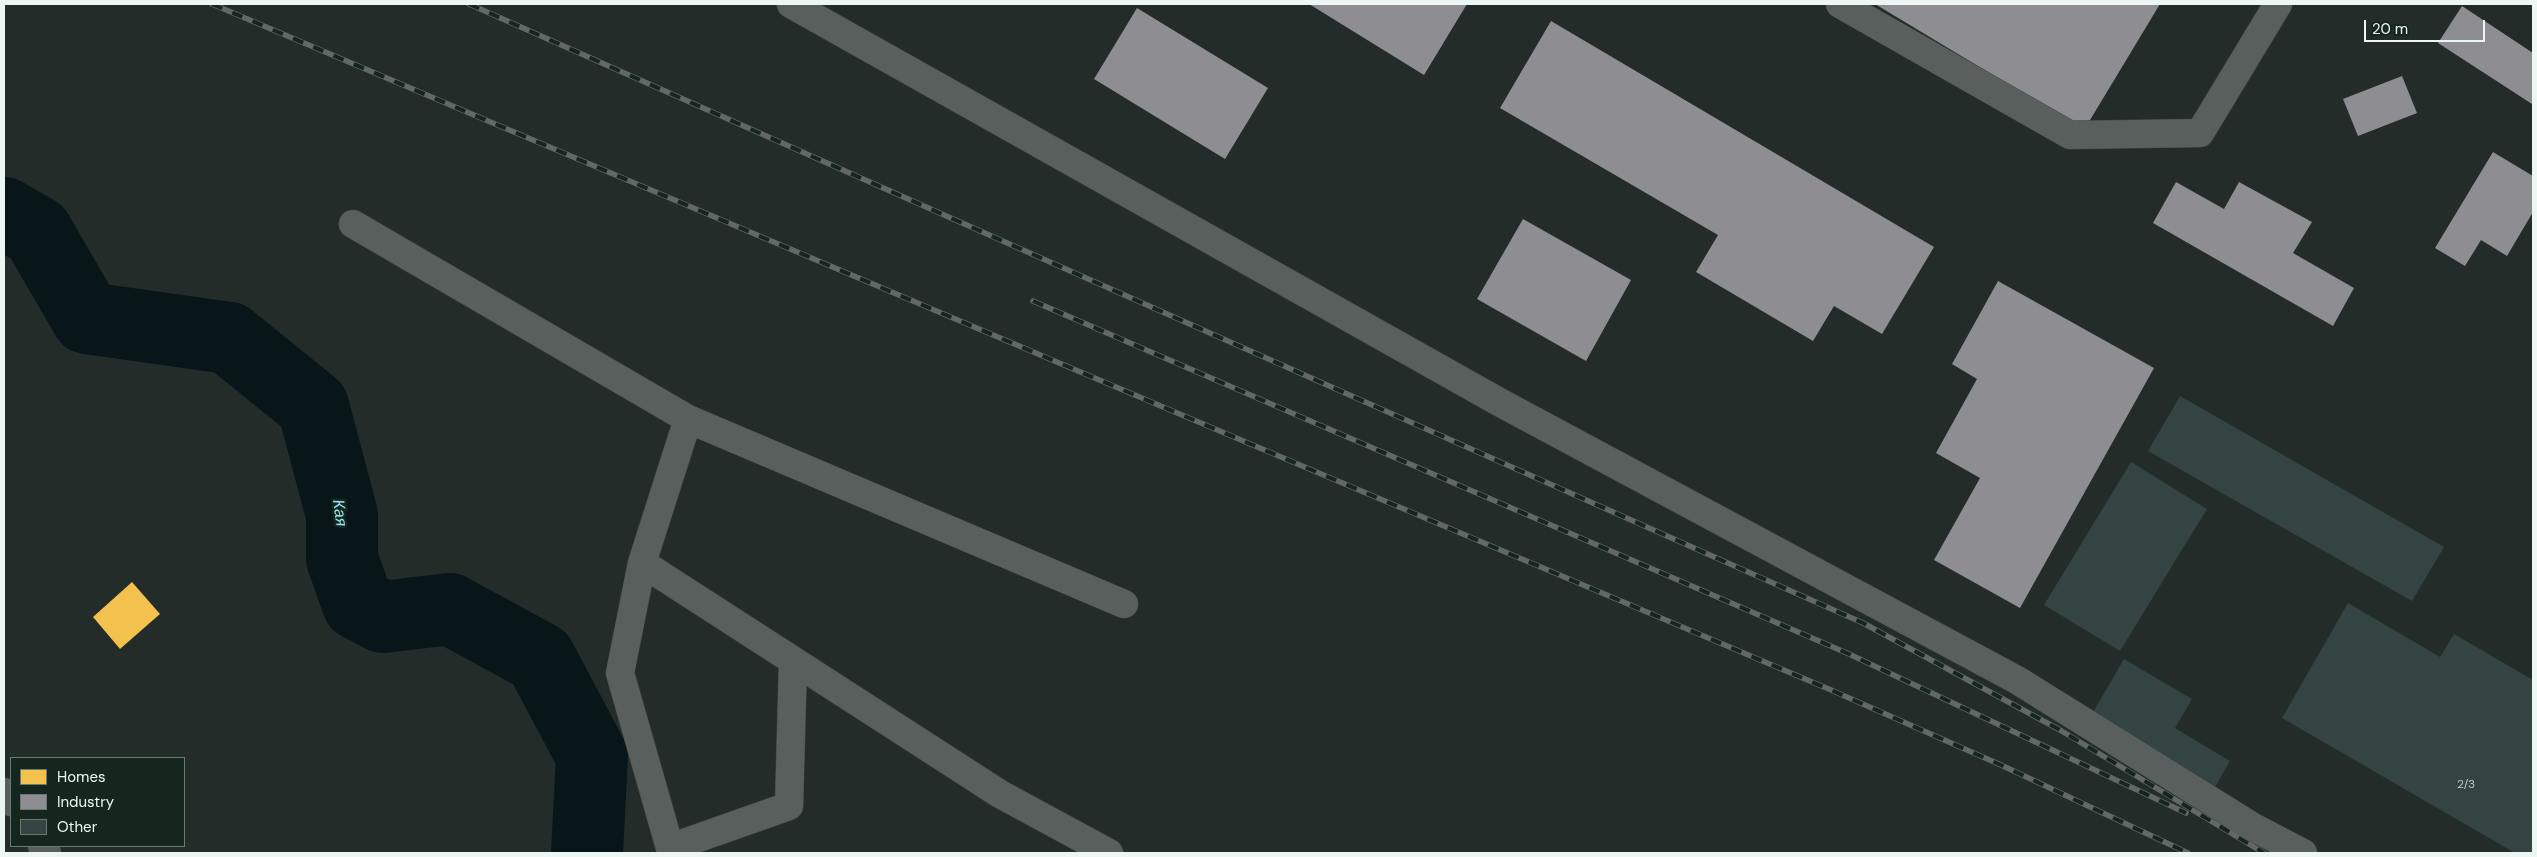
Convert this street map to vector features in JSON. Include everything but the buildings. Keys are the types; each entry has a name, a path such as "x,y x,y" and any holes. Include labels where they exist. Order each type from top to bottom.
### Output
{"street":[{"path":"791,4 1501,403 2017,680 2253,827 2303,853"},
{"path":"1840,4 2070,136 2200,133 2278,4"},
{"path":"353,224 688,419 1124,604"},
{"path":"688,419 642,564 620,673 670,848 789,806 792,660"},
{"path":"642,564 1000,794 1109,853"}],"waterway":[{"name":"Кая","path":"4,213 37,232 87,318 229,338 313,406 342,515 342,559 358,604 383,617 450,609 540,658 592,756 587,853"}],"railway":[{"path":"212,4 1831,690 2001,765 2188,853"},
{"path":"469,4 1863,623 2060,730 2264,853"},
{"path":"1033,301 1849,654 2186,813"}]}
